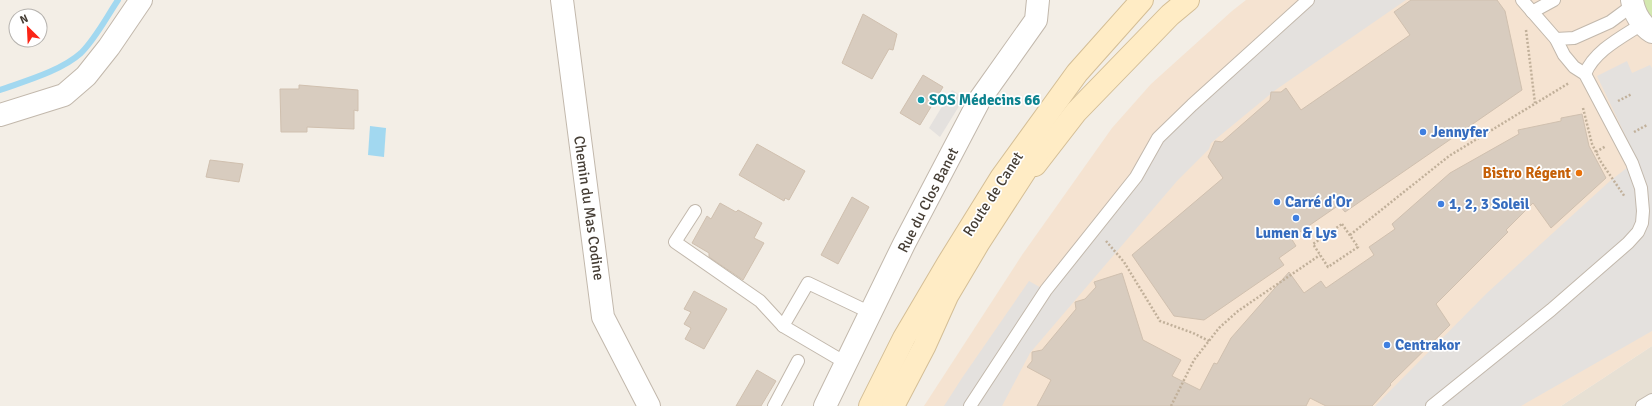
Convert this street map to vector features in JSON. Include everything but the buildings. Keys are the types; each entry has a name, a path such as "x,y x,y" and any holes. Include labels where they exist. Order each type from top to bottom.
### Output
{"main road":[{"path":"1001,178 1070,68 1125,0"},
{"name":"Route de Canet","path":"870,406 904,338 1001,178 1077,73 1142,0"},
{"name":"Route de Canet","path":"893,406 924,347 947,296 1043,142 1102,63 1157,0"},
{"path":"1004,204 1076,112 1170,15 1188,0"}],"street":[{"path":"0,115 64,95 86,76 105,53 142,0"},
{"name":"Chemin du Mas Codine","path":"562,0 603,317 649,406"},
{"name":"Rue du Clos Banet","path":"825,406 904,244 980,98 1036,20 1038,0"}],"lane":[{"path":"970,406 1046,290 1136,178 1158,138 1192,104 1308,0"},
{"path":"1432,406 1551,310 1628,243 1638,232 1642,223 1643,210 1640,188 1632,163 1585,74 1574,67 1564,55 1556,39 1522,0"},
{"path":"1532,12 1554,0"},
{"path":"1556,39 1574,38 1610,22 1640,15"},
{"path":"1585,74 1588,66 1640,15"},
{"path":"1564,55 1574,38"},
{"path":"695,211 675,242 760,301 783,326 846,363"},
{"path":"783,326 808,283 871,313"},
{"path":"774,406 798,360"},
{"path":"1642,406 1652,400"}],"path":[{"path":"1522,0 1536,103"},
{"path":"1350,235 1449,156 1585,74"},
{"path":"1581,102 1592,144 1601,162 1625,197 1643,210"},
{"path":"1342,224 1358,247 1328,267 1320,256 1313,244 1342,224"},
{"path":"1095,228 1124,262 1160,320 1209,341"},
{"path":"1171,406 1194,360 1219,328 1238,311 1320,256"}],"shaded area":[{"name":"Carré d'Or","path":"1246,0 1632,0 1652,31 1652,346 1561,406 924,406 1022,255 1112,128 1151,84"},
{"path":"1308,0 1406,0 1274,91 1211,143 1209,149 1177,181 1030,353 1002,406 944,406 1029,281 1045,290 1158,138"},
{"path":"1627,61 1632,73 1650,65 1652,68 1652,331 1521,406 1375,406 1487,293 1610,181 1637,160 1597,76"},
{"path":"952,90 964,98 940,137 929,128"},
{"path":"1652,346 1652,406 1561,406"}],"green space":[{"path":"1632,0 1652,0 1652,32"}],"water":[{"path":"370,126 386,128 384,157 368,155"}],"waterway":[{"path":"0,90 53,70 81,53 101,28 118,0"}],"place":[{"name":"SOS Médecins 66","path":"921,100"},
{"name":"Jennyfer","path":"1423,132"},
{"name":"Bistro Régent","path":"1579,173"},
{"name":"Carré d'Or","path":"1277,202"},
{"name":"1, 2, 3 Soleil","path":"1441,204"},
{"name":"Lumen & Lys","path":"1296,218"},
{"name":"Centrakor","path":"1387,345"}]}
